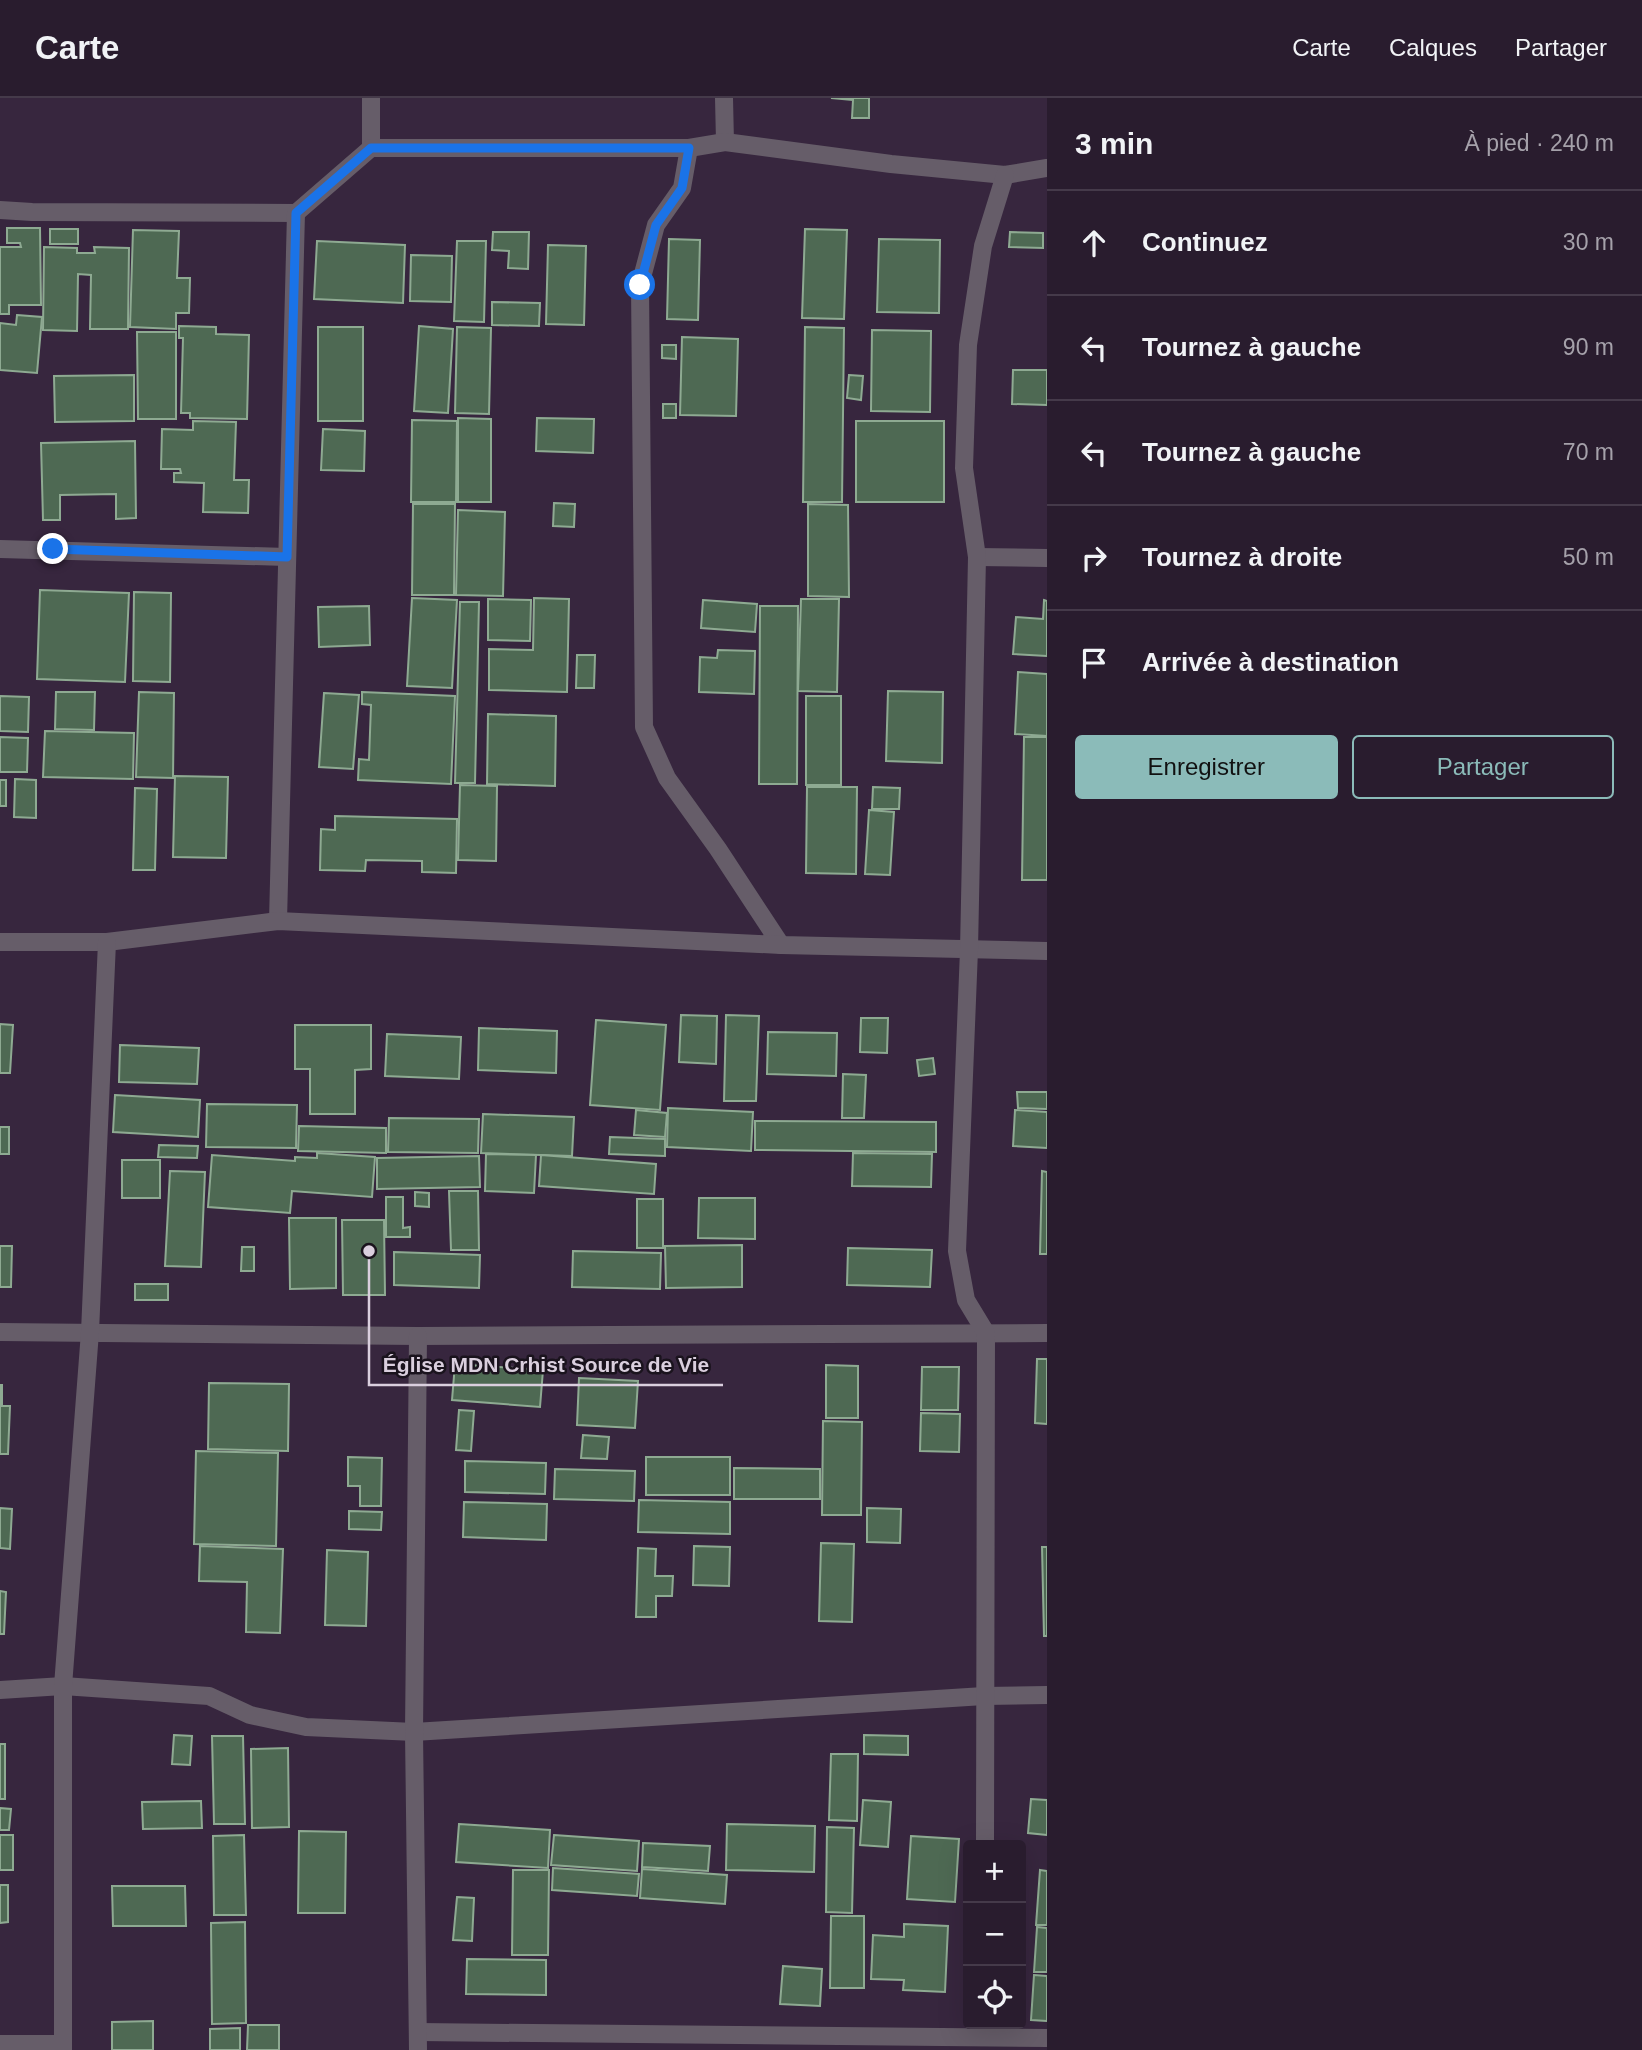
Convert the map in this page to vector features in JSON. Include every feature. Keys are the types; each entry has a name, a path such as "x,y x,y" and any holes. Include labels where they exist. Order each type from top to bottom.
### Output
{"street":[{"path":"371,98 371,148"},
{"path":"724,98 725,142"},
{"path":"0,210 296,213 371,148 689,148 725,142 891,164 1005,175 1047,168"},
{"path":"689,148 682,188 656,225 640,285 644,727 667,778 781,945"},
{"path":"985,1840 986,1333 966,1300 957,1251 969,950 977,557 964,468 968,345 983,246 1005,175"},
{"path":"278,921 296,213"},
{"path":"0,549 287,557"},
{"path":"977,557 1047,558"},
{"path":"0,942 107,942 278,921 781,945 1047,951"},
{"path":"0,2044 63,2047 63,1686 90,1332 107,942"},
{"path":"0,1332 418,1336 1047,1333"},
{"path":"418,1336 414,1732 418,2041 986,2031 1047,2038"},
{"path":"0,1690 63,1686 209,1696 250,1715 306,1727 414,1732 984,1696 1047,1695"}],"building":[{"path":"831,98 869,98 869,118 852,118 853,100"},
{"path":"7,228 40,228 41,305 9,305 9,314 0,314 0,247 21,247 20,243 7,243"},
{"path":"50,229 78,229 78,244 50,244"},
{"path":"805,229 847,230 844,319 802,318"},
{"path":"133,230 179,231 177,278 190,278 189,313 176,313 176,329 130,327"},
{"path":"493,232 529,232 528,269 508,268 509,251 492,250"},
{"path":"1010,232 1043,233 1043,248 1009,247"},
{"path":"669,239 700,240 698,320 667,319"},
{"path":"879,239 940,240 939,313 877,312"},
{"path":"317,241 405,245 403,303 314,299"},
{"path":"457,241 486,241 484,322 454,321"},
{"path":"548,245 586,246 584,325 546,324"},
{"path":"44,247 77,248 77,253 95,253 94,247 129,248 128,329 90,329 91,275 78,274 77,331 43,330"},
{"path":"411,255 452,256 451,302 410,301"},
{"path":"492,302 540,303 539,326 492,325"},
{"path":"17,315 42,317 37,373 0,370 0,323 16,325"},
{"path":"179,326 216,327 216,334 249,335 247,419 190,418 190,413 181,413 183,338 179,338"},
{"path":"419,326 453,329 448,413 414,411"},
{"path":"318,327 363,327 363,421 318,421"},
{"path":"457,327 491,328 489,414 455,413"},
{"path":"805,327 844,328 842,502 803,502"},
{"path":"872,330 931,331 930,412 871,411"},
{"path":"137,332 176,332 176,419 138,419"},
{"path":"682,337 738,339 736,416 680,415"},
{"path":"662,345 676,345 676,359 662,358"},
{"path":"1013,370 1047,370 1047,405 1012,404"},
{"path":"134,375 134,421 55,422 54,376"},
{"path":"849,375 863,376 861,400 847,398"},
{"path":"663,404 676,404 676,418 663,418"},
{"path":"458,418 491,419 491,502 458,502"},
{"path":"537,418 594,419 593,453 536,451"},
{"path":"412,420 457,421 456,502 411,502"},
{"path":"193,421 236,422 234,480 249,480 248,513 203,512 204,483 174,482 174,473 181,473 180,469 161,469 162,429 193,430"},
{"path":"856,421 944,421 944,502 856,502"},
{"path":"323,429 365,431 364,471 321,470"},
{"path":"135,441 136,518 116,519 116,494 60,495 60,520 43,520 41,443"},
{"path":"554,503 575,504 574,527 553,526"},
{"path":"413,504 455,504 454,595 412,595"},
{"path":"808,504 848,505 849,597 808,596"},
{"path":"458,510 505,512 503,596 456,595"},
{"path":"40,590 129,593 125,682 37,679"},
{"path":"134,592 171,593 170,682 133,681"},
{"path":"412,598 457,600 452,688 407,686"},
{"path":"534,598 569,599 567,692 489,690 489,649 533,650"},
{"path":"488,599 531,600 530,641 488,640"},
{"path":"801,599 839,599 837,692 798,691"},
{"path":"703,600 757,604 755,632 701,628"},
{"path":"1044,600 1047,601 1047,656 1013,654 1016,617 1043,619"},
{"path":"460,602 479,602 475,783 455,783"},
{"path":"369,606 370,645 319,647 318,607"},
{"path":"760,606 798,606 797,784 759,784"},
{"path":"718,650 755,651 754,694 699,692 700,657 717,658"},
{"path":"577,655 595,655 594,688 576,688"},
{"path":"1018,672 1047,674 1047,736 1015,734"},
{"path":"888,691 943,692 942,763 886,761"},
{"path":"56,692 95,692 94,730 55,729"},
{"path":"139,692 174,693 173,778 136,777"},
{"path":"362,692 455,696 451,784 358,780 359,759 369,760 371,705 362,704"},
{"path":"324,693 359,695 353,769 319,767"},
{"path":"0,696 29,697 28,732 0,731"},
{"path":"806,696 841,696 841,785 806,785"},
{"path":"488,714 556,716 555,786 487,784"},
{"path":"45,731 134,733 133,779 43,777"},
{"path":"0,737 28,738 27,772 0,772"},
{"path":"1024,737 1047,737 1047,880 1022,880"},
{"path":"175,776 228,777 226,858 173,857"},
{"path":"15,779 36,780 36,818 14,817"},
{"path":"0,780 6,780 6,806 0,806"},
{"path":"460,785 497,786 496,861 458,860"},
{"path":"807,787 857,787 856,874 806,873"},
{"path":"873,787 900,788 899,809 872,809"},
{"path":"135,788 157,789 155,870 133,870"},
{"path":"869,810 894,812 890,875 865,874"},
{"path":"335,816 457,819 456,873 422,872 422,861 366,860 365,871 320,870 321,829 335,830"},
{"path":"681,1015 717,1016 716,1064 679,1062"},
{"path":"726,1015 759,1016 756,1101 724,1101"},
{"path":"861,1018 888,1018 887,1053 860,1052"},
{"path":"596,1020 666,1025 660,1110 590,1105"},
{"path":"0,1024 13,1025 10,1073 0,1073"},
{"path":"295,1025 371,1025 371,1069 355,1070 355,1114 310,1114 310,1069 295,1069"},
{"path":"479,1028 557,1031 556,1073 478,1070"},
{"path":"768,1032 837,1033 836,1076 767,1074"},
{"path":"387,1034 461,1037 459,1079 385,1076"},
{"path":"120,1045 199,1048 197,1084 119,1082"},
{"path":"933,1058 935,1074 919,1076 917,1060"},
{"path":"843,1074 866,1075 864,1118 842,1118"},
{"path":"1017,1092 1047,1092 1047,1109 1018,1108"},
{"path":"115,1095 200,1100 198,1137 113,1132"},
{"path":"207,1104 297,1105 296,1148 206,1147"},
{"path":"668,1108 753,1112 751,1151 667,1147"},
{"path":"636,1110 667,1113 665,1137 634,1135"},
{"path":"1015,1110 1047,1112 1047,1148 1013,1146"},
{"path":"483,1114 574,1117 572,1156 481,1153"},
{"path":"389,1118 479,1119 478,1153 388,1152"},
{"path":"755,1121 936,1122 936,1152 755,1150"},
{"path":"299,1126 386,1128 386,1153 298,1151"},
{"path":"0,1127 9,1127 9,1154 0,1154"},
{"path":"610,1137 665,1139 665,1156 609,1154"},
{"path":"159,1145 198,1146 197,1158 158,1157"},
{"path":"317,1153 375,1157 372,1197 292,1191 290,1213 208,1207 212,1155 295,1161 295,1157 317,1158"},
{"path":"853,1153 932,1154 931,1187 852,1186"},
{"path":"486,1154 536,1155 534,1193 485,1191"},
{"path":"541,1155 656,1164 654,1194 539,1186"},
{"path":"479,1156 480,1187 377,1189 377,1158"},
{"path":"122,1160 160,1160 160,1198 122,1198"},
{"path":"170,1171 205,1172 201,1267 165,1266"},
{"path":"1042,1171 1047,1172 1047,1254 1040,1254"},
{"path":"449,1191 478,1191 479,1250 451,1250"},
{"path":"415,1192 429,1193 429,1207 415,1206"},
{"path":"386,1197 403,1197 403,1228 410,1227 410,1237 386,1237"},
{"path":"699,1198 755,1198 755,1239 698,1238"},
{"path":"637,1199 663,1199 663,1248 637,1248"},
{"path":"289,1218 336,1218 336,1288 290,1289"},
{"path":"342,1220 384,1220 385,1295 343,1295"},
{"path":"742,1245 742,1287 666,1288 665,1246"},
{"path":"0,1246 12,1246 11,1287 0,1287"},
{"path":"242,1247 254,1247 254,1271 241,1271"},
{"path":"848,1248 932,1250 930,1287 847,1285"},
{"path":"573,1251 661,1253 660,1289 572,1287"},
{"path":"394,1252 480,1255 479,1288 394,1285"},
{"path":"135,1284 168,1284 168,1300 135,1300"},
{"path":"1037,1359 1047,1359 1047,1424 1035,1423"},
{"path":"455,1364 543,1370 540,1407 452,1400"},
{"path":"826,1365 858,1366 858,1418 826,1418"},
{"path":"922,1367 959,1367 958,1410 921,1410"},
{"path":"579,1378 638,1381 635,1428 577,1425"},
{"path":"209,1383 289,1384 288,1451 208,1449"},
{"path":"0,1385 2,1406 10,1406 8,1454 0,1454"},
{"path":"459,1410 474,1411 471,1451 456,1450"},
{"path":"921,1413 960,1414 959,1452 920,1451"},
{"path":"823,1421 862,1422 861,1515 822,1515"},
{"path":"583,1435 609,1437 607,1459 581,1458"},
{"path":"196,1451 278,1453 276,1546 194,1544"},
{"path":"348,1457 382,1458 381,1506 360,1506 360,1486 348,1486"},
{"path":"646,1457 730,1457 730,1495 646,1495"},
{"path":"465,1461 546,1463 545,1494 465,1492"},
{"path":"734,1468 820,1469 820,1499 734,1499"},
{"path":"555,1469 635,1471 634,1501 554,1499"},
{"path":"639,1500 730,1502 730,1534 638,1532"},
{"path":"464,1502 547,1504 546,1540 463,1537"},
{"path":"0,1508 12,1509 10,1549 0,1548"},
{"path":"867,1508 901,1509 900,1543 867,1542"},
{"path":"349,1511 382,1512 381,1530 349,1529"},
{"path":"821,1543 854,1544 852,1622 819,1621"},
{"path":"200,1546 283,1549 280,1633 246,1632 247,1582 199,1581"},
{"path":"694,1546 730,1547 729,1586 693,1585"},
{"path":"1042,1547 1047,1547 1047,1636 1044,1636"},
{"path":"638,1548 656,1549 655,1576 673,1576 672,1596 656,1596 656,1617 636,1617"},
{"path":"327,1550 368,1552 366,1626 325,1625"},
{"path":"0,1591 6,1592 4,1634 0,1634"},
{"path":"174,1735 192,1736 190,1765 172,1764"},
{"path":"864,1735 908,1736 908,1755 864,1754"},
{"path":"212,1736 243,1736 245,1824 214,1824"},
{"path":"0,1744 5,1744 5,1799 0,1799"},
{"path":"288,1748 289,1827 252,1828 251,1749"},
{"path":"831,1754 858,1754 857,1821 829,1820"},
{"path":"1031,1799 1047,1800 1047,1835 1028,1833"},
{"path":"863,1800 891,1802 888,1847 860,1845"},
{"path":"201,1801 202,1828 143,1829 142,1802"},
{"path":"0,1808 11,1809 9,1830 0,1830"},
{"path":"459,1824 550,1830 548,1868 456,1862"},
{"path":"727,1824 815,1826 814,1872 726,1870"},
{"path":"827,1827 854,1828 852,1913 826,1912"},
{"path":"299,1831 346,1832 345,1913 298,1913"},
{"path":"0,1835 13,1835 13,1870 0,1870"},
{"path":"244,1835 246,1915 214,1915 213,1836"},
{"path":"554,1835 639,1841 637,1871 551,1865"},
{"path":"911,1836 959,1839 955,1902 907,1899"},
{"path":"643,1843 710,1846 708,1871 642,1867"},
{"path":"553,1868 639,1874 637,1896 552,1890"},
{"path":"642,1869 727,1875 725,1904 640,1898"},
{"path":"513,1870 549,1870 548,1955 512,1955"},
{"path":"1040,1870 1047,1871 1047,1925 1036,1925"},
{"path":"0,1885 8,1885 8,1922 0,1923"},
{"path":"112,1886 185,1886 186,1926 113,1926"},
{"path":"457,1897 474,1898 472,1941 453,1940"},
{"path":"831,1916 864,1916 864,1988 830,1988"},
{"path":"245,1922 246,2023 212,2024 211,1923"},
{"path":"904,1924 948,1926 945,1992 903,1990 904,1980 871,1979 873,1935 904,1937"},
{"path":"1037,1927 1047,1928 1047,1972 1034,1972"},
{"path":"467,1959 546,1960 546,1995 466,1994"},
{"path":"783,1966 822,1969 820,2006 780,2004"},
{"path":"1034,1975 1047,1976 1047,2021 1031,2020"},
{"path":"153,2021 153,2050 112,2050 112,2022"},
{"path":"248,2025 279,2025 279,2050 247,2050"},
{"path":"240,2028 240,2050 210,2050 210,2029"}],"place":[{"name":"Église MDN Crhist Source de Vie","path":"369,1251"}],"route":[{"path":"53,549 287,557 296,213 371,148 689,148 682,188 656,225 640,285"}]}
